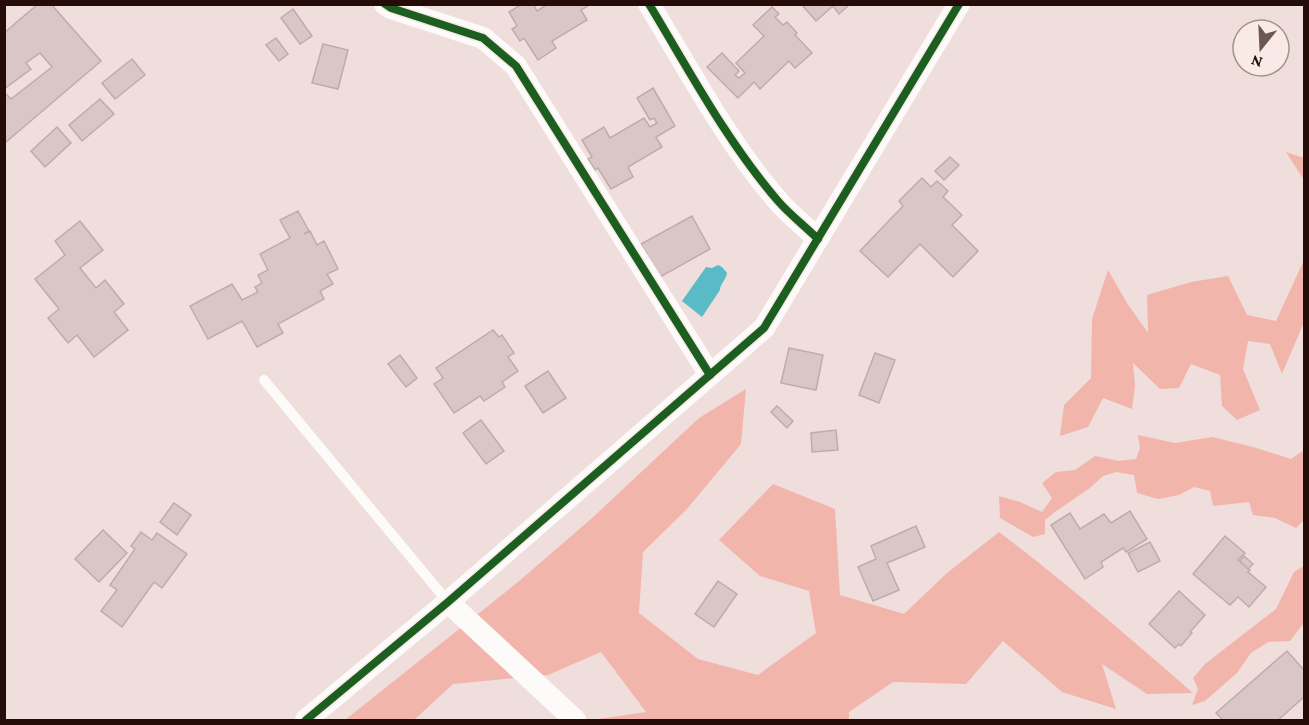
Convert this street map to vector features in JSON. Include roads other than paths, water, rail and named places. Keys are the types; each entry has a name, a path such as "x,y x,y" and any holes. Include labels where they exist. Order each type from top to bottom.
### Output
{"street":[{"path":"386,4 391,8 483,38 516,66 710,375"},
{"path":"649,4 746,161 779,202 818,238"},
{"path":"306,720 448,602 764,328 959,4"},
{"path":"448,602 575,720"}],"lane":[{"path":"264,380 448,602"}],"water":[{"path":"718,265 727,273 720,290 702,317 682,301 706,267 712,268"}]}
